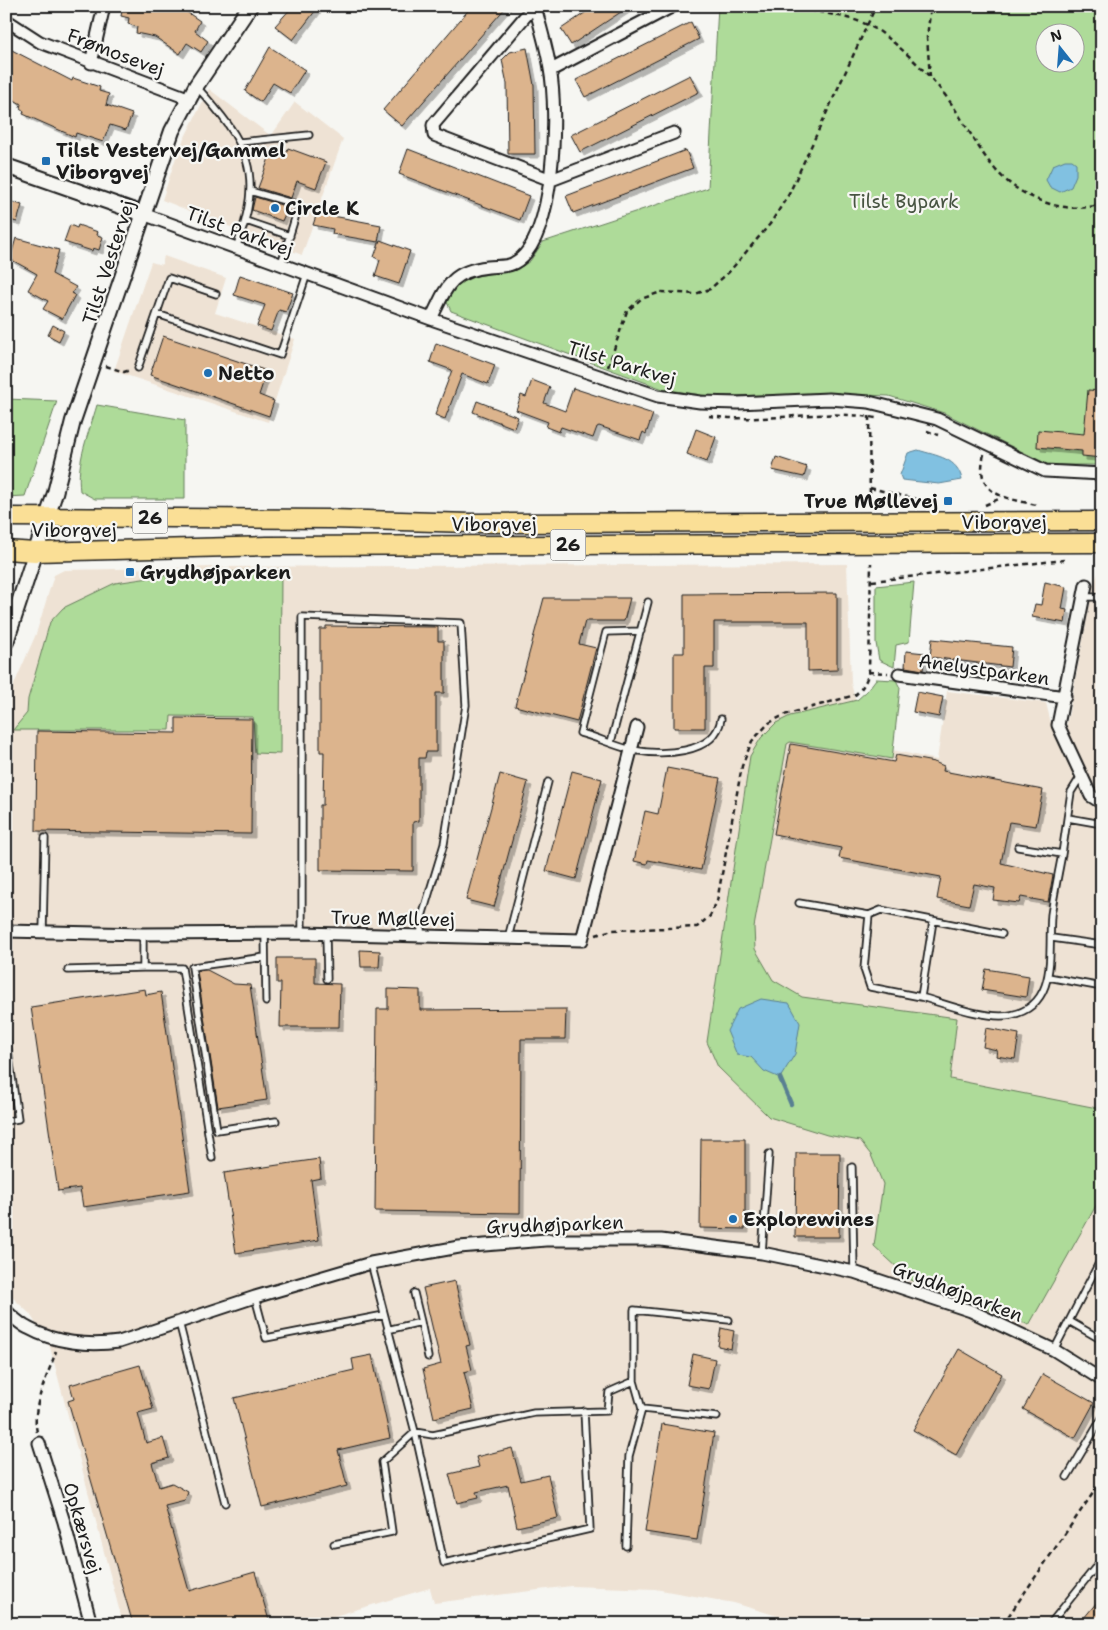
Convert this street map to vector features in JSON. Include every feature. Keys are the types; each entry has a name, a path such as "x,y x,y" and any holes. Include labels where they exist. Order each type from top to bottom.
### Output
{"main road":[{"name":"Viborgvej","path":"6,517 332,519 470,523 1102,520"},
{"name":"Viborgvej","path":"6,550 35,552 267,546 1102,543"}],"street":[{"path":"91,62 104,6"},
{"name":"Tilst Vestervej","path":"35,552 48,516 73,421 95,362 172,131 193,93 250,6"},
{"path":"431,319 447,285 457,276 474,269 514,264 530,251 539,232 551,180 553,119 551,70 535,6"},
{"path":"535,6 433,125 434,134 551,180 674,133"},
{"path":"551,70 674,6"},
{"name":"Frømosevej","path":"6,20 40,42 91,62 193,93"},
{"path":"6,166 143,214"},
{"name":"Tilst Parkvej","path":"143,214 431,319 658,396 700,402 738,403 829,399 868,402 937,419 1045,471 1102,474"},
{"path":"6,642 35,552"},
{"name":"Anelystparken","path":"1086,584 1058,725 1091,796 1102,803"},
{"name":"Anelystparken","path":"895,674 1065,697"},
{"path":"582,940 637,727"},
{"name":"True Møllevej","path":"6,931 142,934 302,933 582,940"},
{"name":"Grydhøjparken","path":"6,1311 27,1328 59,1340 97,1345 119,1342 255,1297 371,1263 459,1247 546,1240 662,1240 762,1253 854,1272 971,1312 1054,1350 1102,1380"},
{"name":"Opkærsvej","path":"39,1443 64,1522 91,1624"}],"lane":[{"path":"193,93 226,120 240,142 250,171 250,191 246,221 236,248"},
{"path":"240,142 309,135"},
{"path":"250,191 299,205 281,264"},
{"path":"246,221 290,236"},
{"path":"157,314 280,355 307,274"},
{"path":"138,368 169,278 216,294"},
{"path":"1084,597 1102,597"},
{"path":"611,742 648,602"},
{"path":"302,933 302,617 461,622 466,705 444,844 421,920 421,936"},
{"path":"641,631 606,632 580,733 631,750 674,752 701,746 716,733 721,720"},
{"path":"869,915 864,969 870,987 921,997 983,1014 1010,1015 1032,1008 1046,986 1048,977 1052,938 1051,916 1071,792 1081,776"},
{"path":"508,938 548,782"},
{"path":"1068,818 1102,824"},
{"path":"43,932 45,838"},
{"path":"1018,847 1062,854"},
{"path":"799,903 869,915 881,910 1002,934"},
{"path":"921,997 933,921"},
{"path":"265,933 266,1002"},
{"path":"142,934 144,968"},
{"path":"326,934 327,979"},
{"path":"1052,938 1102,945"},
{"path":"265,957 192,967 217,1130 276,1121"},
{"path":"68,970 182,968 212,1158"},
{"path":"1048,977 1102,987"},
{"path":"6,1036 18,1119 6,1121"},
{"path":"762,1253 769,1154"},
{"path":"852,1167 854,1272"},
{"path":"1054,1350 1102,1257"},
{"path":"371,1263 414,1432 444,1563 590,1529 584,1411"},
{"path":"414,1293 428,1357"},
{"path":"255,1297 266,1338 384,1315"},
{"path":"626,1546 628,1456 642,1409 634,1382 634,1310 728,1320"},
{"path":"1069,1321 1102,1340"},
{"path":"178,1322 225,1503"},
{"path":"387,1330 421,1322"},
{"path":"414,1432 433,1435 534,1413 607,1411 609,1392 634,1382"},
{"path":"642,1409 717,1417"},
{"path":"1067,1476 1102,1418"},
{"path":"334,1544 392,1532 382,1462 414,1432"},
{"path":"1050,1624 1102,1559"}],"path":[{"path":"793,6 840,15 866,24 882,33 945,95 980,150 1008,185 1030,198 1060,207 1092,207 1102,204"},
{"path":"605,379 609,361 627,312 641,299 661,292 695,294 710,289 728,272 770,224 789,194 866,24 876,6"},
{"path":"930,79 927,37 931,6"},
{"path":"95,362 124,372 138,368"},
{"path":"870,502 869,417 877,418"},
{"path":"920,428 938,435"},
{"path":"975,450 985,453 982,471 983,478 991,491 1001,498 1039,506"},
{"path":"870,488 936,504"},
{"path":"985,505 1001,498"},
{"path":"872,581 1072,560"},
{"path":"582,940 612,930 697,927 710,916 717,901 742,766 752,741 769,723 784,715 855,695 863,689 869,672 871,563"},
{"path":"869,672 895,674"},
{"path":"39,1443 34,1423 38,1404 59,1340"},
{"path":"1004,1624 1102,1480"}],"shaded area":[{"path":"209,89 271,136 295,102 343,139 302,255 162,200 178,151"},
{"path":"164,256 226,278 215,313 295,339 268,422 114,371 151,262 162,265"},
{"path":"847,564 851,683 866,744 937,760 947,691 1046,703 1053,731 1086,798 1097,808 1102,809 1102,1624 804,1624 734,1603 655,1589 571,1586 434,1603 430,1588 307,1624 123,1624 50,1347 30,1314 13,1298 6,1285 6,703 36,634 54,575 64,570 216,567"},
{"path":"1100,568 1102,568 1102,796 1096,791 1066,728 1093,587"}],"green space":[{"name":"Tilst Bypark","path":"718,6 1102,6 1102,465 1049,465 944,413 889,396 840,394 708,396 663,389 451,311 446,300 456,284 471,277 518,269 530,261 543,242 708,188"},
{"path":"6,399 57,401 25,496 6,497"},
{"path":"97,405 185,420 185,499 95,499 80,491 79,480 82,458"},
{"path":"281,569 280,754 255,753 253,717 171,716 170,730 13,730 27,713 28,699 50,622 63,608 115,583 170,575"},
{"path":"914,582 909,642 896,645 894,667 879,660 876,643 876,586"},
{"path":"876,679 896,680 900,688 892,759 790,742 787,744 754,927 755,949 773,980 802,997 957,1018 950,1079 1102,1109 1102,1195 1029,1325 911,1280 874,1246 883,1184 871,1155 860,1141 827,1135 769,1117 718,1067 707,1042 750,756 761,738 776,723 790,716 857,700"}],"water":[{"path":"1065,160 1072,160 1076,163 1076,175 1071,187 1060,192 1050,187 1046,180 1053,165"},
{"path":"918,450 939,456 951,462 960,473 962,480 939,484 902,480 900,475 908,453"},
{"path":"761,999 789,1003 800,1023 795,1054 780,1078 764,1071 751,1057 737,1055 727,1031 738,1009"}],"building":[{"path":"123,6 178,6 200,21 195,31 208,41 201,52 187,43 180,54 155,37 136,33 137,27 128,24 129,18 121,16"},
{"path":"293,6 319,6 293,40 275,26"},
{"path":"472,6 507,6 402,126 383,110"},
{"path":"595,6 630,6 571,45 561,29"},
{"path":"691,22 699,39 585,97 576,80"},
{"path":"6,47 72,81 73,78 100,87 99,91 109,94 106,105 132,114 126,130 110,125 103,142 76,133 75,137 23,114 24,111 20,108 21,104 6,95"},
{"path":"270,47 305,70 290,93 273,83 261,102 245,91"},
{"path":"527,48 534,85 535,154 508,154 507,84 502,60 510,52"},
{"path":"690,75 699,92 580,152 571,135"},
{"path":"288,148 326,162 316,188 297,181 291,198 258,188 272,150 286,155"},
{"path":"408,149 529,196 520,220 399,174"},
{"path":"686,150 693,168 573,213 566,196"},
{"path":"255,197 288,207 282,221 252,210"},
{"path":"6,200 22,205 17,222 6,219"},
{"path":"317,213 381,225 378,242 332,234 333,229 313,225"},
{"path":"70,225 77,228 78,225 98,232 97,235 103,237 99,250 93,248 92,251 64,242"},
{"path":"16,238 59,250 52,274 76,287 72,293 75,295 62,319 43,309 48,301 28,290 37,274 10,259"},
{"path":"380,240 410,251 399,284 375,276 380,260 374,257"},
{"path":"240,275 293,293 286,312 279,310 271,331 257,326 265,305 234,295"},
{"path":"53,325 64,331 59,341 48,335"},
{"name":"Netto","path":"163,336 267,371 259,395 274,401 269,416 150,375"},
{"path":"436,343 495,365 488,384 462,374 445,419 435,415 452,370 430,362"},
{"path":"532,380 550,387 544,403 565,411 573,388 653,414 646,434 643,432 640,440 599,426 593,438 561,427 559,432 546,427 548,422 516,410 521,395 526,397"},
{"path":"1088,390 1102,391 1102,458 1082,456 1082,451 1037,447 1038,430 1084,434"},
{"path":"477,401 518,417 514,428 473,412"},
{"path":"696,429 716,437 707,462 687,454"},
{"path":"776,457 807,467 804,477 772,470"},
{"path":"1045,582 1066,587 1062,609 1067,610 1065,623 1032,617 1035,604 1041,605"},
{"path":"837,593 837,670 808,671 808,622 714,622 714,668 705,668 705,728 674,728 674,653 684,653 684,594"},
{"path":"544,598 630,598 624,621 585,621 579,644 596,648 577,722 515,706"},
{"path":"326,626 438,627 438,641 444,641 444,693 436,693 436,752 426,752 425,758 419,758 419,821 413,822 413,871 320,870 320,805 323,805 324,752 320,752 320,629 326,629"},
{"path":"932,639 1012,647 1010,667 930,657"},
{"path":"906,651 925,653 923,670 905,667"},
{"path":"917,692 943,697 939,717 913,712"},
{"path":"176,718 252,719 251,834 36,831 37,731 176,733"},
{"path":"791,744 894,762 896,755 934,762 944,766 943,771 1043,790 1036,826 1009,822 1001,863 1053,875 1048,902 1021,897 1019,903 993,900 995,888 974,884 969,905 937,899 941,877 839,858 841,848 774,834"},
{"path":"667,768 720,778 701,870 648,860 647,864 634,861 645,811 658,814"},
{"path":"572,771 602,779 576,879 546,871"},
{"path":"500,774 528,782 494,907 466,900"},
{"path":"360,950 380,951 379,967 361,967"},
{"path":"277,958 315,958 315,983 340,984 339,1027 280,1027 281,983 277,983"},
{"path":"986,969 1029,976 1026,997 982,990"},
{"path":"207,970 234,984 250,985 267,1100 218,1107 197,971"},
{"path":"145,989 146,995 161,992 190,1191 83,1207 80,1188 58,1191 31,1007"},
{"path":"388,989 420,990 420,1010 566,1009 565,1039 521,1039 520,1213 375,1211 377,1009 388,1009"},
{"path":"986,1028 1019,1034 1015,1059 996,1056 997,1050 983,1047"},
{"path":"701,1139 745,1139 745,1229 700,1228"},
{"path":"796,1153 840,1153 839,1237 795,1237"},
{"path":"319,1159 321,1178 311,1180 319,1240 236,1253 224,1173"},
{"path":"455,1281 470,1345 466,1346 472,1370 464,1372 473,1409 434,1418 423,1369 441,1364 423,1288"},
{"path":"721,1328 734,1331 731,1349 718,1346"},
{"path":"959,1349 1002,1374 956,1455 913,1430"},
{"path":"693,1354 715,1359 709,1389 687,1385"},
{"path":"372,1355 390,1438 338,1450 347,1486 262,1507 234,1398 354,1370 352,1359"},
{"path":"140,1365 153,1409 138,1413 146,1443 163,1438 169,1458 152,1463 159,1487 172,1483 188,1492 185,1501 165,1506 189,1591 255,1572 270,1624 133,1624 68,1401 74,1399 70,1385"},
{"path":"1043,1374 1094,1403 1075,1438 1023,1409"},
{"path":"662,1424 714,1433 697,1540 645,1532"},
{"path":"512,1448 521,1481 548,1475 558,1518 517,1527 508,1485 476,1492 478,1498 457,1503 449,1474 479,1467 476,1457"},
{"path":"1102,1596 1102,1624 1079,1624"}],"waterway":[{"path":"780,1078 791,1104"}],"place":[{"name":"Tilst Vestervej/Gammel Viborgvej","path":"46,161"},
{"name":"Circle K","path":"275,208"},
{"name":"Netto","path":"208,373"},
{"name":"True Møllevej","path":"948,501"},
{"name":"Grydhøjparken","path":"130,572"},
{"name":"Explorewines","path":"733,1219"}]}
